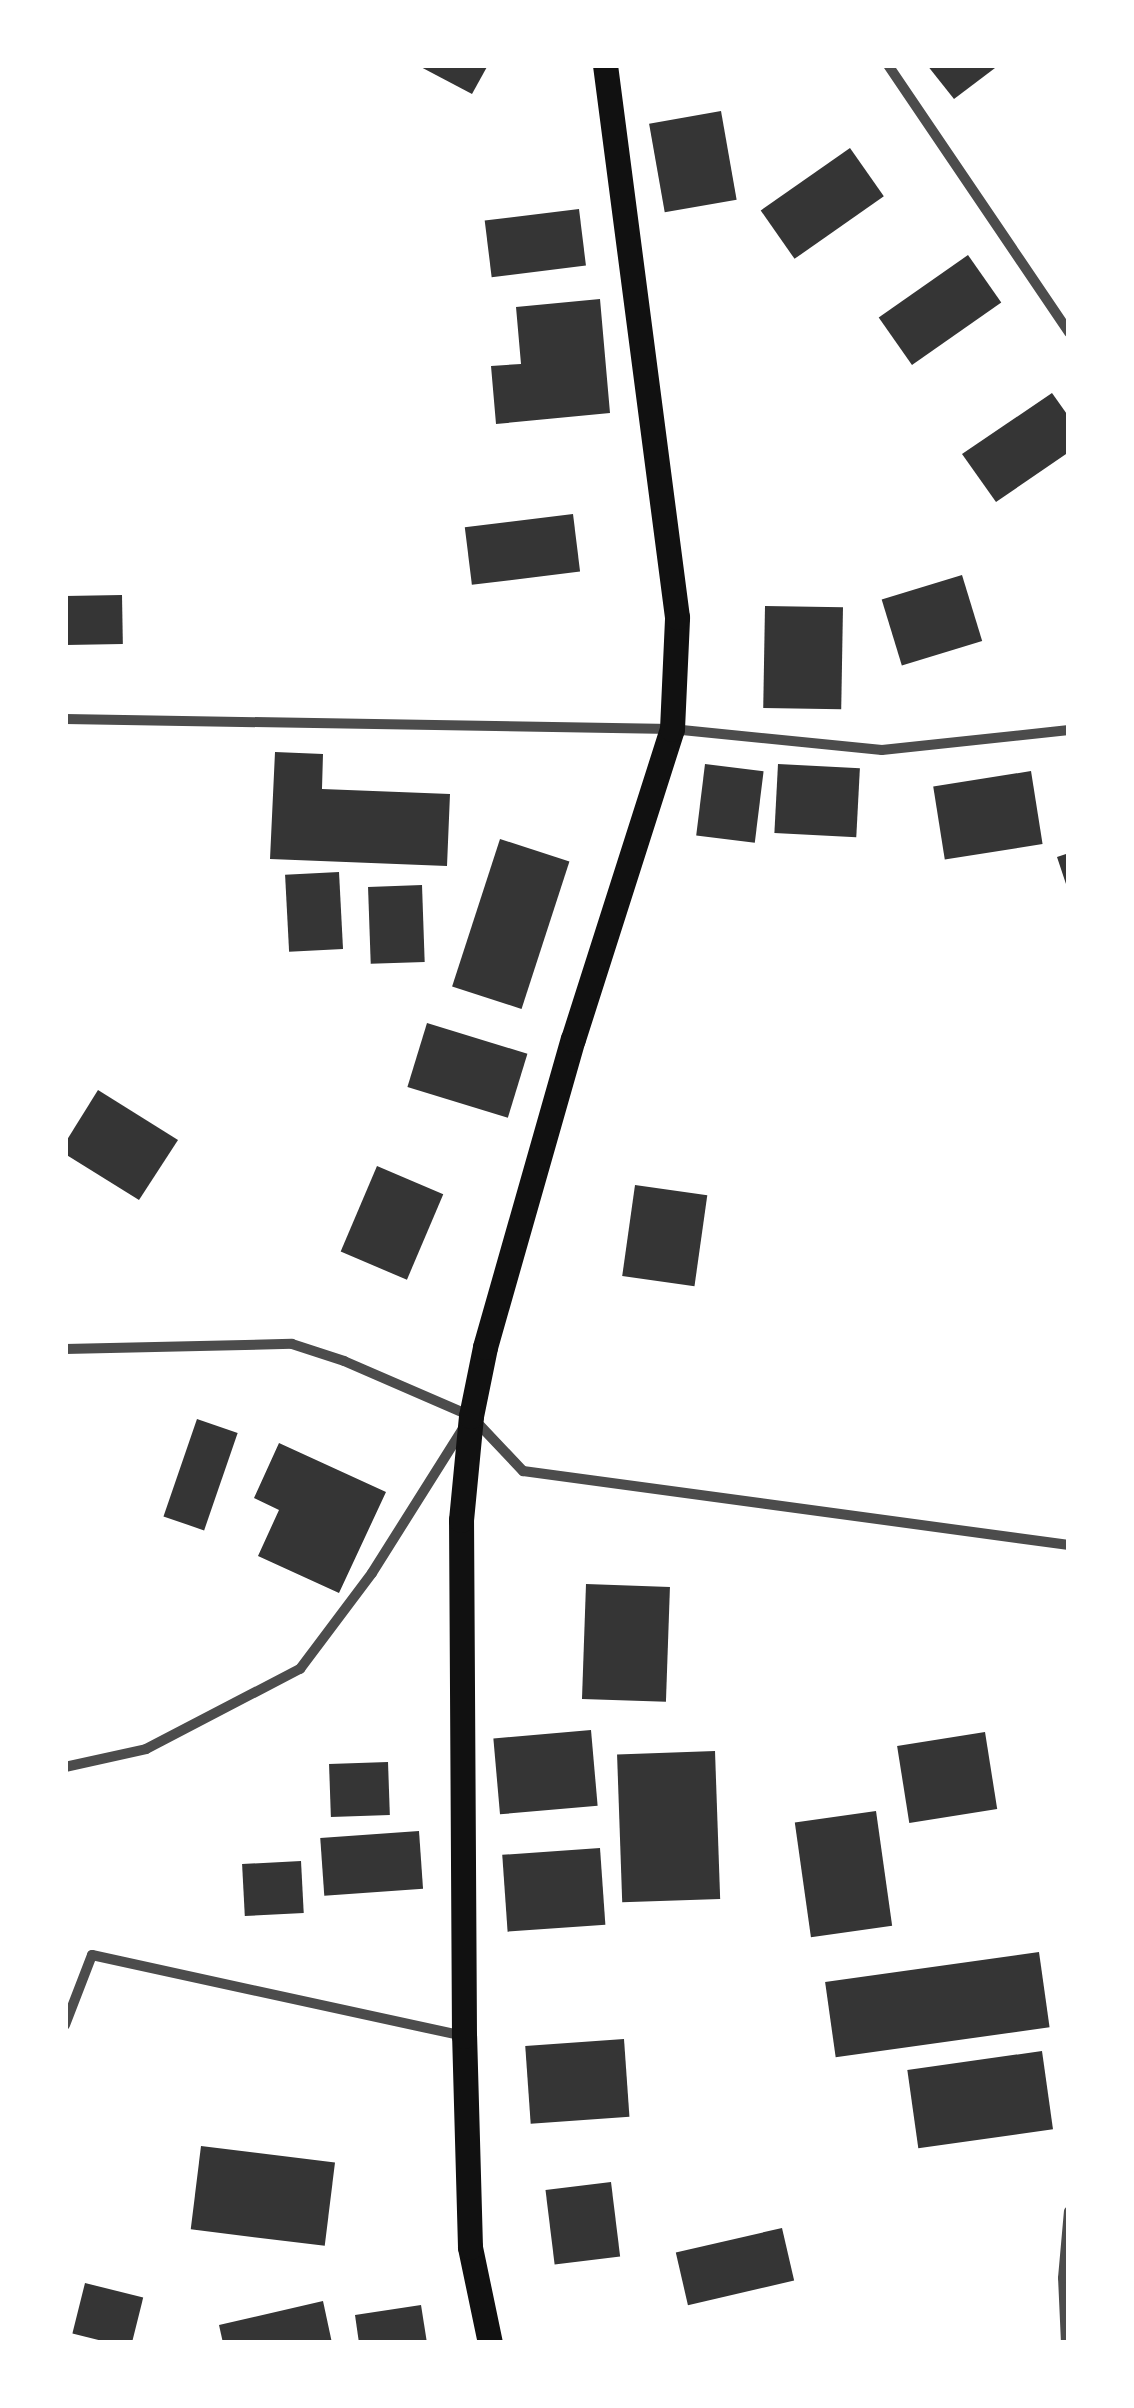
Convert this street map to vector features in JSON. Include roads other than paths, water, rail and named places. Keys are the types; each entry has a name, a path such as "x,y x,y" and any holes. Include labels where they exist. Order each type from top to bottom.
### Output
{"main road":[{"path":"490,2343 470,2247 464,2036 461,1520 471,1416 484,1348 568,1058 672,728 677,616 605,65"}],"street":[{"path":"888,65 1069,332"},
{"path":"65,719 672,728 882,750 1069,730"},
{"path":"65,1349 292,1344 344,1360 471,1416 524,1471 1069,1545"},
{"path":"65,1767 146,1750 300,1668 372,1573 471,1416"},
{"path":"65,2024 92,1955 464,2036"},
{"path":"1066,2343 1063,2278 1069,2210"}]}
